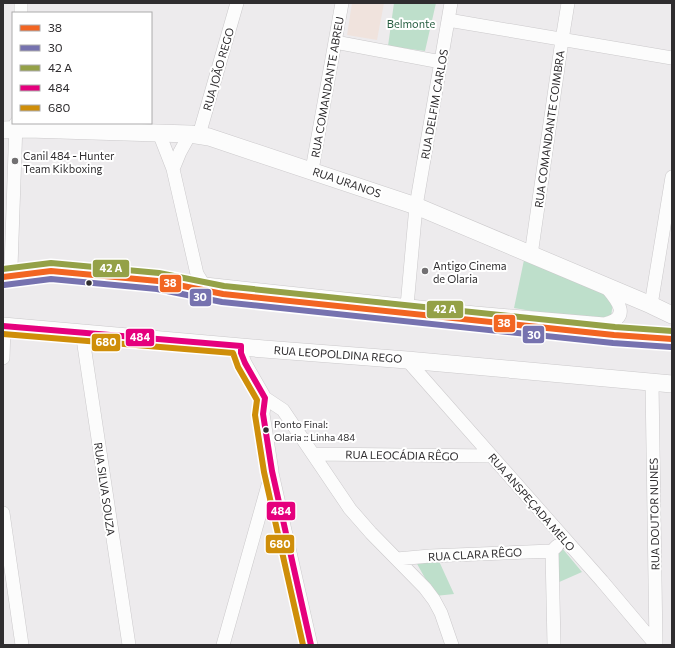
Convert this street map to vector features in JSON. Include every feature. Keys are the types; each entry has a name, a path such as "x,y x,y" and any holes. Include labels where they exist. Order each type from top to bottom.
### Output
{"main road":[{"name":"RUA URANOS","path":"12,127 195,134 312,170 416,206 672,315"},
{"name":"RUA LEOPOLDINA REGO","path":"3,326 672,384"}],"street":[{"name":"RUA JOÃO REGO","path":"173,169 183,145 195,134 237,3"},
{"name":"RUA COMANDANTE ABREU","path":"312,170 342,3"},
{"name":"RUA DELFIM CARLOS","path":"407,306 416,206 451,3"},
{"name":"RUA COMANDANTE COIMBRA","path":"531,256 568,3"},
{"path":"448,20 672,58"},
{"path":"335,42 441,62"},
{"path":"10,267 12,127"},
{"path":"159,133 173,169 197,274 202,282 208,285 407,306 604,324 613,322 618,318 621,312 620,305 616,298 606,286"},
{"path":"651,305 672,177"},
{"path":"3,326 3,358"},
{"name":"RUA SILVA SOUZA","path":"82,332 129,645"},
{"path":"241,346 241,353 245,363 265,398 280,406 350,509 413,575 434,600 441,613 452,645"},
{"name":"RUA ANSPEÇADA MELO","path":"407,360 602,581 656,645"},
{"name":"RUA DOUTOR NUNES","path":"652,382 656,645"},
{"path":"265,398 263,414 272,472 311,645"},
{"name":"RUA LEOCÁDIA RÊGO","path":"313,454 491,456"},
{"path":"222,645 272,472"},
{"path":"3,512 8,578 22,645"},
{"path":"554,645 552,551 564,538"},
{"name":"RUA CLARA RÊGO","path":"397,559 430,556 552,551"}],"shaded area":[{"path":"352,3 384,3 377,40 347,35"}],"green space":[{"name":"Belmonte","path":"394,3 436,3 425,51 388,46"},
{"path":"524,260 604,294 613,302 611,317 590,321 514,308"},
{"path":"562,548 582,572 557,583 557,550"},
{"path":"438,559 454,594 435,596 416,562"}],"transit line":[{"path":"3,269 51,263 159,273 224,286 615,327 672,331"},
{"name":"38","path":"3,277 51,271 158,281 223,294 614,335 672,339"},
{"name":"30","path":"4,285 51,279 157,289 222,302 613,343 671,347"},
{"name":"484","path":"3,326 241,346 241,353 245,363 265,398 263,414 272,471 311,645"},
{"name":"680","path":"3,334 233,353 238,367 257,400 255,415 264,472 303,645"}],"place":[{"name":"Canil 484 - Hunter Team Kikboxing","path":"15,161"},
{"name":"Antigo Cinema de Olaria","path":"425,271"},
{"name":"Ponto Final: Olaria :: Linha 484","path":"266,430"}]}
